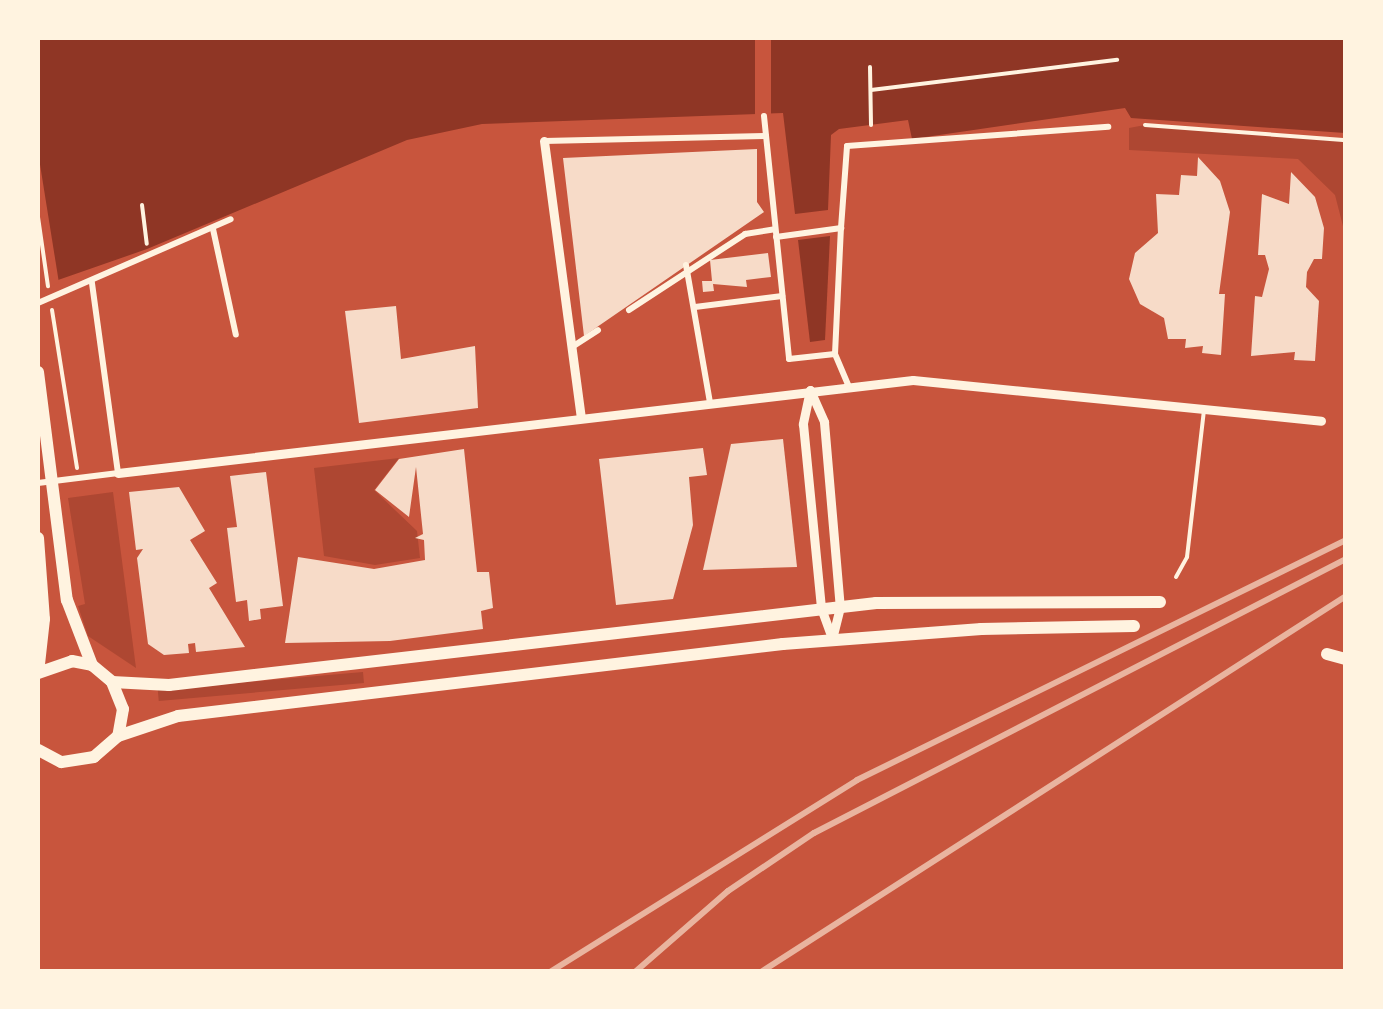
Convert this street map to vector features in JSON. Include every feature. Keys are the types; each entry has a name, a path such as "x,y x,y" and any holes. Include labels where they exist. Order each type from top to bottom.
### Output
{"main road":[{"path":"38,372 70,614 92,665 112,682 122,709 118,736"},
{"path":"38,538 44,620 38,673 72,661 92,665"},
{"path":"112,682 188,683 840,606 975,599 1160,602"},
{"path":"38,750 78,762 118,736 178,716 832,638 1134,626"},
{"path":"1327,654 1346,659"}],"street":[{"path":"764,116 790,359 836,354"},
{"path":"848,385 836,354 847,146 1108,127"},
{"path":"728,136 728,150"},
{"path":"581,417 544,141 766,136"},
{"path":"38,303 231,219"},
{"path":"629,310 745,234 841,228"},
{"path":"213,230 236,335"},
{"path":"688,268 710,402"},
{"path":"92,282 118,473"},
{"path":"695,307 782,296"},
{"path":"572,347 598,330"},
{"path":"38,483 848,385 935,380 1321,422"},
{"path":"810,390 824,422 840,606 832,638"},
{"path":"810,390 803,424 821,608 832,638"}],"lane":[{"path":"1176,577 1187,557 1204,408"}],"path":[{"path":"871,90 1116,60"},
{"path":"870,67 872,125"},
{"path":"1144,126 1346,140"},
{"path":"142,205 147,249"},
{"path":"38,217 78,478"}],"shaded area":[{"path":"38,38 1345,38 1345,133 1131,118 1125,108 912,139 908,120 839,129 831,135 828,210 795,214 783,113 482,124 407,140 147,249 38,287"},
{"path":"1145,125 1345,140 1345,234 1335,195 1298,159 1129,150 1129,128"},
{"path":"830,236 825,340 810,342 798,240"},
{"path":"399,458 374,490 417,531 420,558 375,565 324,556 314,468"},
{"path":"113,492 136,668 88,636 78,606 85,604 68,498"},
{"path":"363,672 364,683 159,701 158,690"}],"pier":[{"path":"755,38 771,38 771,116 755,116"},
{"path":"38,152 59,283 38,292"}],"building":[{"path":"757,149 757,202 764,212 584,336 563,158"},
{"path":"1198,157 1220,181 1230,212 1219,294 1225,294 1221,355 1202,353 1203,346 1185,348 1186,339 1168,339 1164,318 1140,304 1129,279 1135,253 1158,233 1156,194 1179,195 1181,175 1197,176"},
{"path":"1291,172 1315,197 1324,228 1322,259 1314,259 1307,272 1306,287 1319,301 1315,361 1294,360 1295,352 1251,356 1255,296 1262,297 1269,269 1265,255 1258,255 1262,194 1289,204"},
{"path":"768,253 771,277 746,280 747,287 713,284 714,291 703,292 702,281 712,281 710,260"},
{"path":"396,306 401,359 475,346 478,408 359,423 345,311"},
{"path":"783,439 797,567 703,570 731,444"},
{"path":"703,448 707,475 689,477 693,525 673,599 616,605 599,459"},
{"path":"464,449 477,572 489,572 493,608 481,611 483,629 390,641 285,643 298,557 374,569 425,560 424,540 415,538 423,534 416,467 409,517 375,490 399,459"},
{"path":"266,472 283,606 260,609 261,619 249,621 247,600 236,602 227,528 237,527 230,476"},
{"path":"179,487 205,531 190,540 217,583 209,588 245,647 196,652 195,643 188,644 189,653 164,655 148,644 137,558 143,549 136,550 129,492"}],"railway":[{"path":"550,972 857,780 1346,540"},
{"path":"635,972 728,891 814,833 1346,559"},
{"path":"761,972 1346,596"}]}
